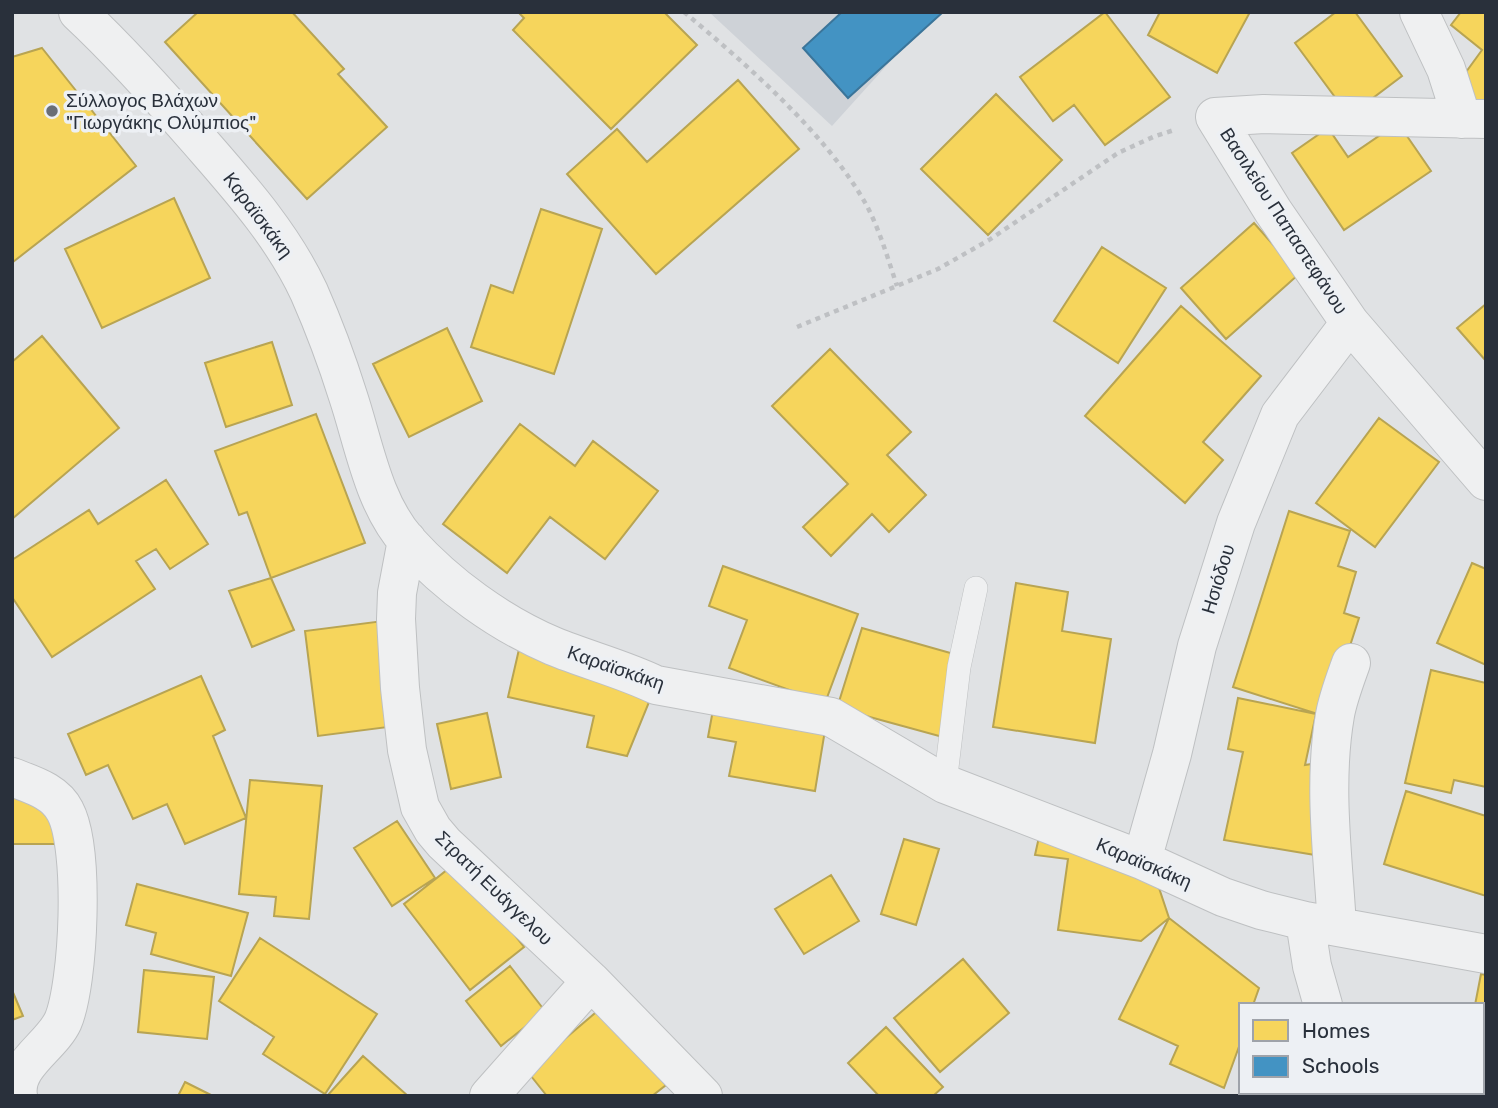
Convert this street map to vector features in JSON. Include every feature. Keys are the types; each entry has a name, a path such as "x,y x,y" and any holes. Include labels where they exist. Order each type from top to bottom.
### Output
{"street":[{"name":"Καραϊσκάκη","path":"78,12 107,39 234,181 290,256 322,323 385,507 407,540 467,595 512,625 554,646 633,673 656,685 831,717 945,784 1142,860 1223,897 1261,910 1486,954"},
{"path":"1419,12 1474,119"},
{"name":"Βασιλείου Παπαστεφάνου","path":"1474,119 1264,114 1215,117 1273,211 1350,323 1486,481"},
{"name":"Ησιόδου","path":"1142,860 1197,646 1236,523 1280,415 1350,323"},
{"name":"Στρατή Ευάγγελου","path":"407,540 397,593 396,642 407,750 420,807 432,830 591,981 704,1096"},
{"path":"1322,1003 1312,966 1321,923 1335,713 1351,663"},
{"path":"12,778 49,793 65,810 74,839 76,875 74,972 67,1011 56,1034 18,1076"},
{"path":"489,1096 591,981"}],"lane":[{"path":"945,784 958,667 976,589"}],"path":[{"path":"684,12 743,64 831,153 868,208 897,286"},
{"path":"797,327 938,269 964,255 1118,153 1153,137 1215,117"}],"shaded area":[{"path":"709,12 935,12 832,126"}],"building: Homes":[{"path":"198,12 292,12 344,69 338,74 387,127 307,199 165,42"},
{"path":"518,12 664,12 697,45 611,129 513,30 524,18"},
{"path":"1105,12 1170,97 1105,145 1074,105 1053,121 1020,77"},
{"path":"1160,12 1250,12 1217,73 1148,35"},
{"path":"1336,12 1355,12 1402,76 1349,116 1295,43"},
{"path":"1461,12 1486,12 1486,113 1453,90 1482,50 1451,25"},
{"name":"Σύλλογος Βλάχων \"Γιωργάκης Ολύμπιος\"","path":"42,48 136,166 13,262 12,57"},
{"path":"738,80 799,149 656,274 567,174 617,129 647,162"},
{"path":"996,94 1062,160 988,235 921,169"},
{"path":"1398,123 1431,171 1344,230 1292,153 1328,128 1348,157"},
{"path":"174,198 210,278 102,328 65,249"},
{"path":"541,209 602,229 554,374 471,347 491,285 513,293"},
{"path":"1254,223 1299,274 1226,339 1181,288"},
{"path":"1102,247 1166,288 1118,363 1054,321"},
{"path":"1486,304 1486,361 1457,328"},
{"path":"1181,306 1261,376 1203,442 1223,460 1185,503 1085,416"},
{"path":"447,328 482,401 409,437 373,364"},
{"path":"42,336 119,428 12,519 12,362"},
{"path":"272,342 292,405 226,427 205,363"},
{"path":"830,349 911,432 887,455 926,495 889,532 872,514 831,556 803,527 848,484 772,406"},
{"path":"316,414 365,543 271,578 247,512 239,515 215,451"},
{"path":"1379,418 1439,462 1375,547 1316,503"},
{"path":"520,424 575,466 593,441 658,491 605,559 550,517 507,573 443,524"},
{"path":"166,480 208,544 170,569 156,549 136,561 155,589 52,657 12,597 12,560 89,510 98,524"},
{"path":"1289,511 1350,531 1338,566 1356,572 1344,613 1359,618 1327,717 1233,687"},
{"path":"1472,563 1486,569 1486,665 1437,643"},
{"path":"723,566 858,614 825,703 729,668 747,620 709,606"},
{"path":"271,578 294,630 252,647 229,591"},
{"path":"1016,583 1068,592 1062,631 1111,639 1095,743 993,727"},
{"path":"383,621 396,726 318,736 305,631"},
{"path":"862,628 961,656 950,739 837,708"},
{"path":"520,645 656,685 627,756 587,747 594,716 508,697"},
{"path":"1431,670 1486,683 1486,787 1454,780 1451,793 1405,783"},
{"path":"201,676 225,730 213,736 246,818 185,844 167,804 133,819 108,765 86,775 68,734"},
{"path":"1238,698 1316,714 1305,765 1330,761 1333,858 1224,840 1243,752 1228,749"},
{"path":"715,699 827,718 815,791 729,776 736,742 708,737"},
{"path":"487,713 501,777 451,789 437,724"},
{"path":"250,780 322,786 309,919 274,916 276,897 239,894"},
{"path":"12,791 49,793 56,844 12,844"},
{"path":"1406,791 1486,816 1486,896 1384,864"},
{"path":"397,821 435,878 392,906 354,848"},
{"path":"1041,828 1151,864 1169,918 1141,941 1058,930 1068,859 1035,855"},
{"path":"904,839 939,849 916,925 881,914"},
{"path":"457,862 524,947 470,990 404,904"},
{"path":"831,875 859,921 804,954 775,909"},
{"path":"137,884 248,913 231,976 151,954 156,933 126,925"},
{"path":"1169,918 1259,988 1254,1003 1239,1003 1239,1047 1224,1088 1170,1064 1178,1046 1119,1019"},
{"path":"260,938 377,1014 325,1094 263,1054 274,1037 219,1001"},
{"path":"963,959 1009,1013 940,1072 894,1018"},
{"path":"510,966 545,1011 501,1046 466,1001"},
{"path":"144,970 214,977 207,1039 138,1032"},
{"path":"1481,974 1486,975 1486,1069 1484,1003 1475,1003"},
{"path":"12,990 23,1016 12,1020"},
{"path":"601,1008 666,1085 652,1096 547,1096 527,1071"},
{"path":"886,1027 943,1087 933,1096 879,1096 848,1063"},
{"path":"363,1056 408,1096 327,1096"},
{"path":"1484,1069 1486,1070 1486,1096 1469,1096 1484,1094"},
{"path":"185,1082 213,1096 178,1096"}],"building: Schools":[{"path":"842,12 943,12 848,98 803,48"}],"place":[{"name":"Σύλλογος Βλάχων \"Γιωργάκης Ολύμπιος\"","path":"52,111"}]}
